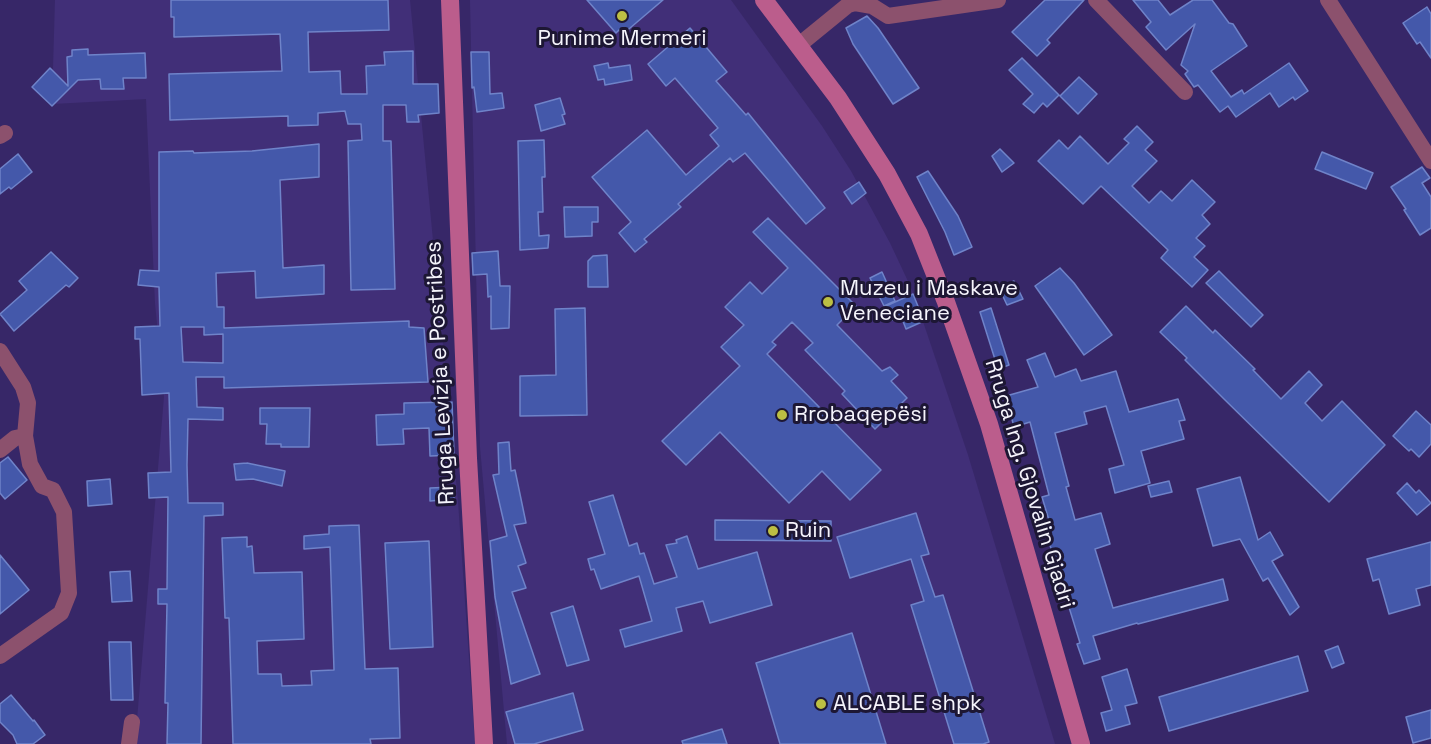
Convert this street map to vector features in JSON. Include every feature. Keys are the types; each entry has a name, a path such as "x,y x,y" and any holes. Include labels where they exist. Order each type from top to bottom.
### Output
{"main road":[{"name":"Rruga Levizja e Postribes","path":"450,0 468,458 484,744"},
{"name":"Rruga Ing. Gjovalin Gjadri","path":"764,0 838,98 887,174 919,234 946,302 989,424 1081,744"}],"street":[{"path":"799,45 848,5 855,3 872,6 888,16 998,0"},
{"path":"1096,0 1185,92"},
{"path":"1328,0 1431,161"},
{"path":"0,351 23,387 28,403 25,436 30,464 42,486 53,490 64,512 69,593 61,613 0,656"},
{"path":"0,450 15,438 25,436"},
{"path":"129,744 132,722"}],"shaded area":[{"path":"55,0 410,0 458,502 475,744 135,744 164,397 155,303 146,99 52,104"},
{"path":"470,0 731,0 822,126 851,171 890,243 913,292 968,455 1055,744 507,744 480,447"}],"building":[{"path":"171,0 388,0 389,30 308,32 309,72 340,71 341,94 367,94 366,66 385,65 384,52 413,51 413,84 438,84 439,113 418,115 419,122 407,122 406,105 383,105 383,141 391,141 395,289 351,290 348,141 362,140 361,124 348,124 345,111 318,113 318,125 288,126 288,116 170,120 169,74 282,71 280,34 174,37"},
{"name":"Punime Mermeri","path":"587,0 663,0 623,34 619,30 616,33"},
{"path":"1045,0 1084,0 1047,40 1050,43 1037,56 1012,32"},
{"path":"1133,0 1158,0 1170,15 1193,0 1212,0 1229,23 1233,24 1247,46 1211,71 1231,97 1242,90 1244,94 1289,63 1308,91 1295,100 1293,97 1279,107 1270,93 1236,117 1228,106 1220,112 1198,85 1194,87 1185,74 1188,71 1181,65 1195,24 1166,50 1146,27 1151,22"},
{"path":"1427,7 1431,14 1431,58 1420,42 1417,44 1403,23"},
{"path":"867,16 878,28 919,88 893,104 853,44 846,28"},
{"path":"690,28 727,72 716,81 746,115 748,113 825,208 806,224 745,153 733,162 730,158 678,204 681,207 644,239 647,242 635,252 619,233 631,222 592,177 647,130 686,175 719,146 710,135 718,128 675,78 666,86 648,64"},
{"path":"88,49 88,55 145,53 146,78 123,78 124,89 101,89 100,79 78,80 52,106 32,87 50,68 68,86 67,57 72,56 72,50"},
{"path":"471,52 489,52 490,94 502,93 504,108 477,112 474,87 472,88"},
{"path":"1022,58 1059,95 1047,107 1043,103 1034,113 1023,104 1033,94 1009,70"},
{"path":"608,63 609,68 630,65 632,80 605,85 604,79 598,80 594,66"},
{"path":"1079,77 1097,94 1078,114 1060,96"},
{"path":"560,98 565,114 562,115 565,124 541,131 535,105"},
{"path":"1137,126 1153,142 1145,150 1157,161 1132,186 1149,203 1161,191 1172,201 1192,180 1215,202 1202,215 1210,224 1196,238 1205,246 1194,257 1208,270 1192,287 1161,258 1168,250 1101,186 1083,204 1038,161 1059,140 1068,149 1080,136 1108,164 1129,143 1124,139"},
{"path":"544,140 543,212 538,212 539,236 549,235 548,248 520,250 518,141"},
{"path":"319,144 319,177 280,180 283,268 324,265 324,294 256,298 255,271 216,273 217,307 224,307 224,328 409,321 409,327 424,328 428,382 224,388 224,377 196,377 197,407 223,408 223,420 188,419 188,503 223,503 223,515 204,516 201,744 167,744 168,703 165,703 167,604 158,604 158,589 167,589 168,497 149,498 148,473 171,472 169,393 142,395 140,339 135,339 135,327 160,326 159,287 138,285 140,270 159,271 159,152 252,151","holes":["181,327 204,327 204,335 223,334 223,363 183,362"]},
{"path":"1000,149 1014,163 1002,172 992,156"},
{"path":"1322,152 1373,173 1366,189 1315,169"},
{"path":"18,154 32,172 11,189 9,187 0,194 0,169"},
{"path":"1422,167 1430,178 1422,183 1431,197 1431,228 1420,235 1391,187"},
{"path":"928,171 958,216 972,247 954,255 917,177"},
{"path":"859,182 866,193 852,204 844,192"},
{"path":"564,207 598,207 598,222 592,222 592,236 565,237"},
{"path":"768,218 856,306 837,325 882,371 890,367 898,375 891,381 907,398 875,429 842,394 845,391 805,350 813,343 792,322 772,342 776,345 767,354 881,470 850,500 822,471 789,503 720,432 686,465 662,441 740,366 721,347 744,325 725,307 750,282 762,294 788,268 753,232"},
{"path":"498,251 500,286 510,286 509,328 491,329 491,296 488,297 487,274 473,275 472,253"},
{"path":"51,252 78,278 69,287 66,285 14,331 0,314 27,290 19,281"},
{"path":"607,255 608,287 588,287 588,261 593,256"},
{"path":"1060,268 1074,283 1112,335 1084,355 1035,286"},
{"path":"1219,271 1263,315 1251,327 1206,283"},
{"path":"882,272 895,301 884,306 870,278"},
{"path":"1014,281 1023,299 1007,305 999,288"},
{"path":"913,294 924,321 906,329 901,316 892,320 886,306"},
{"path":"1186,306 1213,333 1215,330 1255,369 1253,370 1281,399 1309,371 1322,385 1305,403 1322,421 1342,401 1385,445 1329,502 1185,360 1187,358 1160,332"},
{"path":"585,308 587,415 520,416 520,376 556,375 555,309"},
{"path":"991,308 1009,365 998,369 980,312"},
{"path":"1045,353 1055,377 1076,369 1081,381 1116,371 1129,412 1178,399 1185,420 1179,421 1184,439 1141,451 1150,483 1115,493 1109,469 1124,465 1106,406 1084,412 1087,424 1055,433 1075,520 1101,513 1110,544 1095,549 1113,608 1223,579 1228,600 1093,636 1100,659 1084,664 1077,644 1080,643 1045,529 1051,527 1042,497 1049,495 1030,422 1014,427 1006,396 1038,387 1027,360"},
{"path":"452,402 454,455 430,456 429,428 403,429 404,444 377,445 376,415 404,414 404,403"},
{"path":"260,408 310,408 309,447 281,447 281,444 266,444 267,424 260,424"},
{"path":"1416,411 1431,425 1431,444 1419,457 1393,436"},
{"path":"509,442 511,471 515,470 526,523 514,525 526,563 518,566 526,588 512,592 540,674 511,684 495,597 490,541 507,536 493,475 499,474 498,443"},
{"path":"8,457 27,480 5,499 0,493 0,463"},
{"path":"247,463 285,471 282,486 253,479 236,480 234,464"},
{"path":"1240,477 1258,540 1270,532 1283,555 1272,561 1299,607 1290,615 1268,578 1263,581 1240,539 1213,546 1197,489"},
{"path":"110,479 112,504 88,506 87,481"},
{"path":"1169,481 1172,492 1151,497 1148,486"},
{"path":"1407,483 1416,493 1419,490 1431,503 1417,515 1397,493"},
{"path":"453,487 454,499 430,501 430,488"},
{"path":"613,495 629,546 637,543 640,554 644,553 654,584 677,577 666,545 677,543 676,540 687,536 698,569 757,552 772,605 710,623 703,601 676,608 682,631 625,647 620,630 652,621 639,576 601,589 588,559 605,554 589,502"},
{"path":"916,513 929,554 921,556 935,597 943,595 989,742 983,744 954,744 911,605 924,601 911,559 850,578 837,537"},
{"name":"Ruin","path":"715,520 831,521 831,541 715,540"},
{"path":"359,525 365,669 398,668 400,738 370,739 371,744 233,744 229,618 225,618 222,538 247,537 247,547 252,546 254,573 302,572 304,639 257,641 258,674 281,674 282,686 312,685 311,671 334,670 330,547 304,549 304,536 329,534 329,526"},
{"path":"429,541 433,647 390,649 385,543"},
{"path":"1431,542 1431,585 1416,589 1420,605 1389,614 1379,579 1373,581 1367,559"},
{"path":"0,555 29,590 0,614"},
{"path":"130,571 132,601 112,602 110,572"},
{"path":"573,606 589,660 567,666 551,613"},
{"name":"ALCABLE shpk","path":"852,633 886,744 780,744 756,663"},
{"path":"109,642 131,642 133,700 111,700"},
{"path":"1338,646 1344,663 1332,668 1325,651"},
{"path":"1298,656 1308,691 1169,731 1159,697"},
{"path":"1127,669 1137,703 1125,706 1130,724 1106,731 1101,713 1112,710 1102,677"},
{"path":"573,693 583,730 534,744 515,744 506,712"},
{"path":"11,695 45,735 33,744 17,744 13,735 0,722 0,704"},
{"path":"1431,710 1431,738 1413,743 1406,717"},
{"path":"722,729 727,744 683,744 682,741"}],"place":[{"name":"Punime Mermeri","path":"622,16"},
{"name":"Muzeu i Maskave Veneciane","path":"828,302"},
{"name":"Rrobaqepësi","path":"782,415"},
{"name":"Ruin","path":"773,531"},
{"name":"ALCABLE shpk","path":"821,704"}]}
